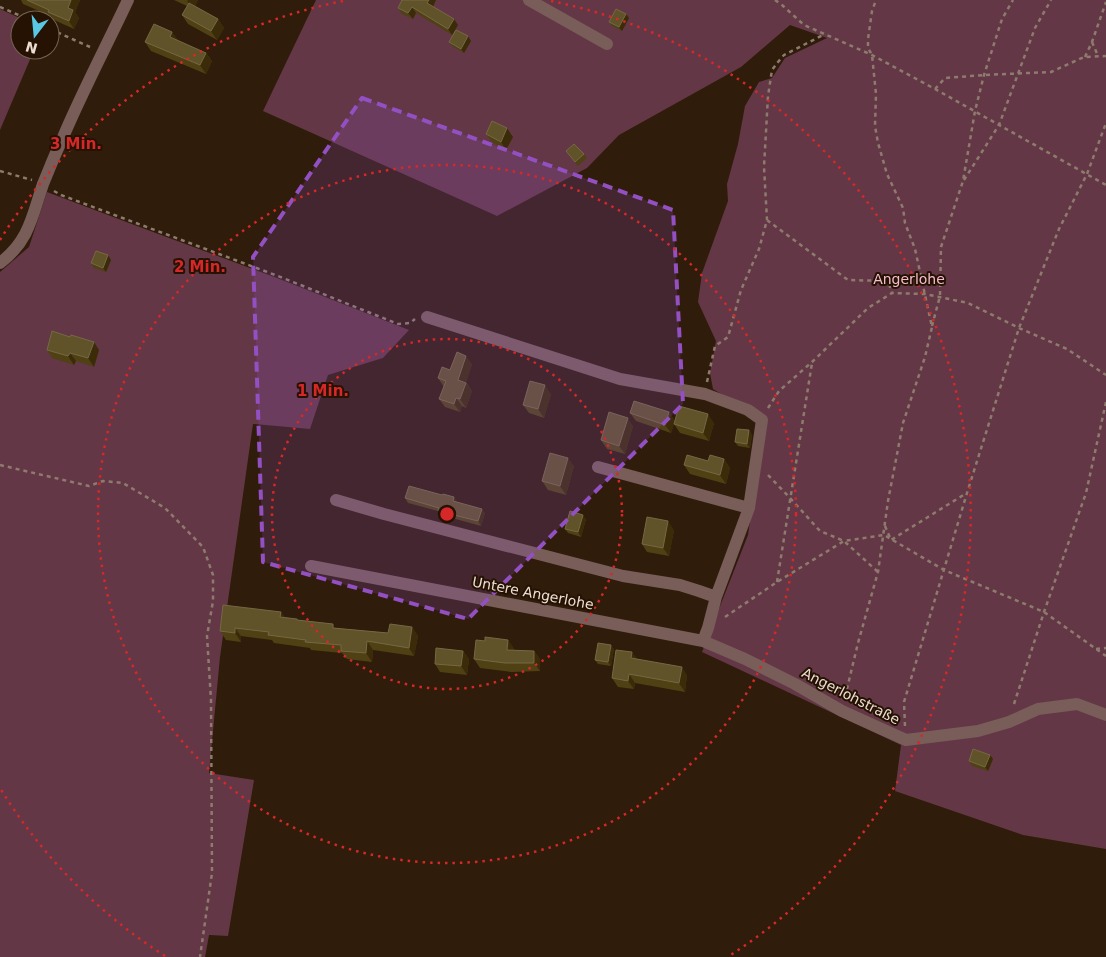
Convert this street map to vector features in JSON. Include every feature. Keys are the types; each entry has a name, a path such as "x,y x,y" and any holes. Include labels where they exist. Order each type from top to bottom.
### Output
{"street":[{"path":"0,263 21,243 26,234 43,185 61,142 128,0"},
{"path":"529,0 607,44"},
{"path":"427,317 620,379 704,394 748,410 762,420 749,508 716,597 703,642"},
{"path":"598,467 749,508"},
{"path":"336,500 614,573 649,581 680,585 716,597"},
{"name":"Untere Angerlohe","path":"311,566 703,642"},
{"name":"Angerlohstraße","path":"703,642 745,658 842,711 906,740 978,731 1038,710 1077,704 1106,714"}],"path":[{"path":"775,0 804,25 872,55 1106,185"},
{"path":"876,0 868,32 868,48 872,55 876,94 875,126 887,174 903,208 905,223 915,249 932,327"},
{"path":"842,711 858,643 878,572 888,501 903,423 925,357 940,296 941,247 963,181 975,111 984,75 1002,19 1012,0"},
{"path":"963,181 999,126 1035,28 1051,0"},
{"path":"1084,57 1092,42 1106,2"},
{"path":"60,33 103,52"},
{"path":"704,394 715,346 728,337 741,290 759,249 767,220 764,167 768,96 772,70 784,55 825,34"},
{"path":"1092,42 1098,56"},
{"path":"935,89 945,78 1051,72 1084,57 1106,56"},
{"path":"906,740 904,702 966,493 1019,328 1059,229 1087,174 1106,123"},
{"path":"0,170 35,181 61,195 278,276 398,324 410,323 416,318 427,317"},
{"path":"767,220 848,280 888,281 892,293"},
{"path":"762,420 779,391 868,308 892,293 925,294 968,303 1068,349 1106,375"},
{"path":"777,582 812,362"},
{"path":"1008,722 1086,493 1106,402"},
{"path":"0,465 89,486 103,481 123,483 165,508 203,547 213,575 213,601 207,636 211,700 212,873 200,957"},
{"path":"765,472 820,531 844,541 878,572"},
{"path":"891,540 966,493"},
{"path":"885,526 891,540"},
{"path":"708,628 777,582 844,541 884,535 944,570 1044,612 1106,656"},
{"path":"1096,649 1106,648"}],"highlighted area":[{"path":"362,98 673,210 683,404 468,619 263,562 253,257"}],"green space":[{"name":"Angerlohe","path":"316,0 1106,0 1106,849 1023,835 895,791 901,745 702,652 748,535 765,416 713,389 710,373 716,341 698,302 702,273 728,201 727,184 738,144 745,106 759,82 772,78 785,58 827,38 790,25 741,67 619,135 587,168 497,216 263,111"},
{"path":"0,9 10,14 10,60 30,60 0,130"},
{"path":"47,192 277,278 409,330 383,358 328,375 310,429 253,424 220,657 209,773 254,780 228,936 209,935 205,957 0,957 0,272 29,247"}],"building":[{"path":"27,0 71,0 68,8 73,10 69,21 60,17 60,10 49,10"},
{"path":"402,0 429,0 427,3 454,19 448,29 412,7 408,13 398,8"},
{"path":"189,3 218,19 211,31 182,15"},
{"path":"616,9 626,14 619,27 609,22"},
{"path":"154,24 172,32 170,37 206,53 200,65 145,42"},
{"path":"456,30 468,36 461,49 449,42"},
{"path":"492,121 507,128 501,142 486,134"},
{"path":"574,144 584,154 575,162 566,151"},
{"path":"96,251 108,255 103,268 91,263"},
{"path":"52,331 94,342 88,358 70,353 68,356 47,350"},
{"path":"457,352 466,356 458,380 466,383 460,399 456,398 454,404 439,399 446,381 438,378 442,367 450,370"},
{"path":"530,381 545,385 538,409 523,405"},
{"path":"634,401 669,412 665,425 630,413"},
{"path":"679,406 708,414 703,433 674,424"},
{"path":"609,412 628,418 619,446 601,440"},
{"path":"737,429 749,430 747,444 735,442"},
{"path":"550,453 568,458 560,486 542,481"},
{"path":"687,455 708,461 710,455 724,459 720,475 684,465"},
{"path":"409,486 454,497 453,501 482,509 478,521 438,511 439,508 405,498"},
{"path":"570,511 583,515 578,532 565,529"},
{"path":"647,517 668,521 663,548 642,544"},
{"path":"223,605 281,612 280,617 333,624 333,628 388,633 390,624 412,627 409,648 367,641 366,653 341,651 341,645 305,642 306,640 268,635 269,632 235,628 235,633 220,631"},
{"path":"485,637 508,640 507,650 534,651 534,663 505,663 474,659 476,640 485,641"},
{"path":"598,643 611,645 608,662 595,660"},
{"path":"436,648 463,651 461,666 435,664"},
{"path":"616,650 632,652 631,658 682,667 679,683 629,674 628,681 612,678"},
{"path":"973,749 990,755 985,767 969,761"}]}
